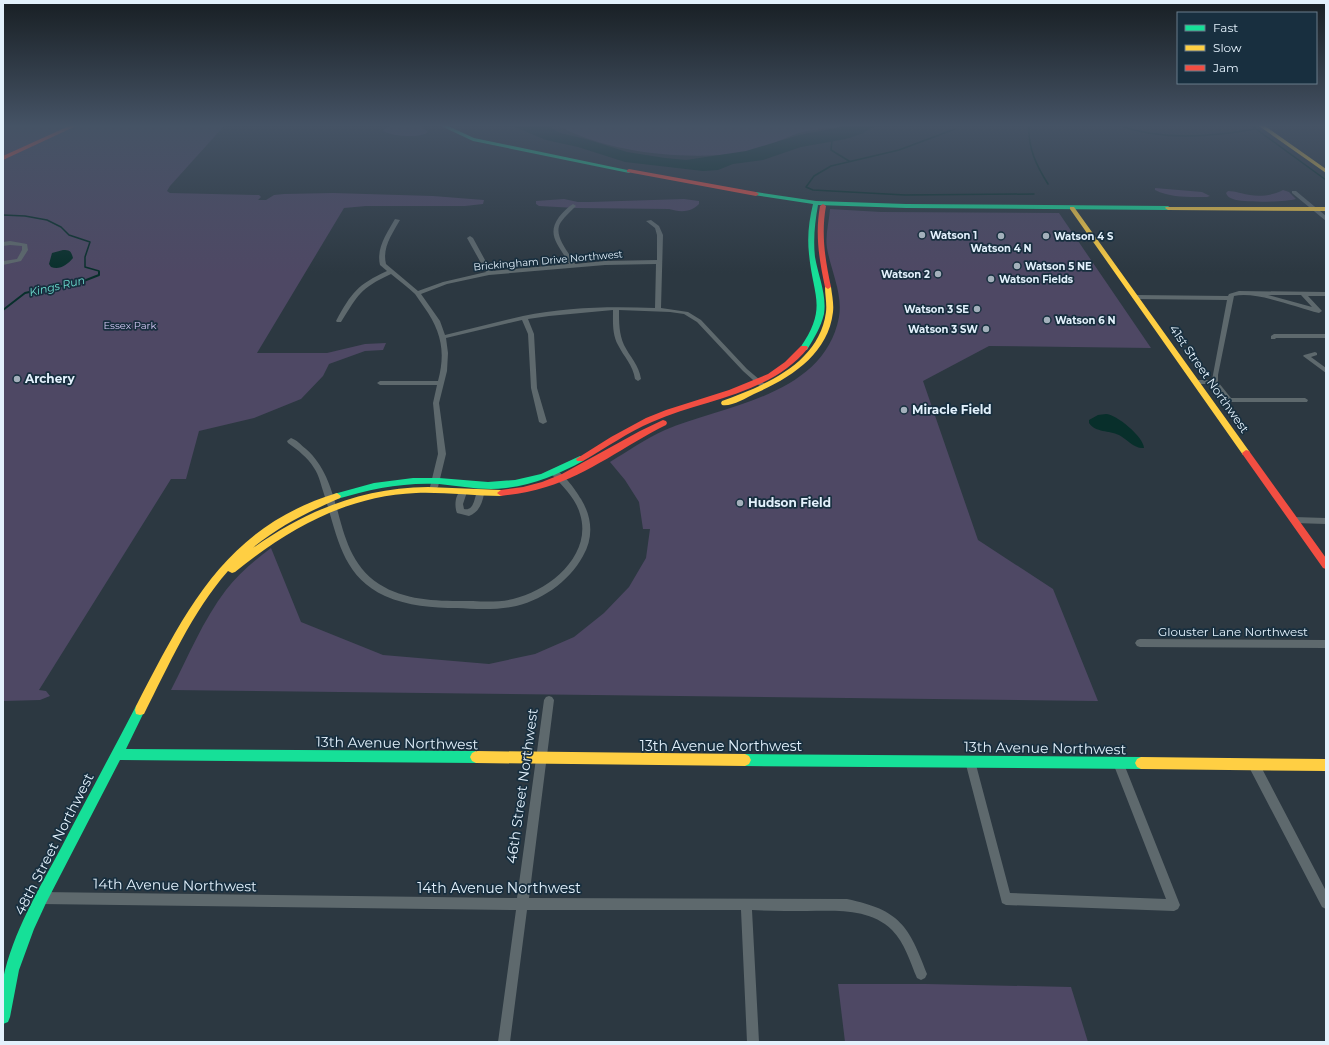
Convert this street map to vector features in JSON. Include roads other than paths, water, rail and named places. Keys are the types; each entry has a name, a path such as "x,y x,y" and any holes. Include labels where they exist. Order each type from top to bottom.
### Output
{"main road":[{"path":"647,175 750,195 820,203 906,206 1072,208 1326,209"},
{"path":"434,485 463,492 480,494 521,491 558,476 652,427 684,415 743,397 762,384 786,375 801,364 819,342 827,328 831,305 819,244 820,203"},
{"name":"41st Street Northwest","path":"1072,208 1326,565"},
{"path":"434,485 514,484 558,476"},
{"name":"48th Street Northwest","path":"3,1017 6,990 14,960 26,929 149,690 183,627 204,595 240,561 274,535 331,502 434,485"},
{"name":"13th Avenue Northwest","path":"116,754 1326,765"}],"street":[{"path":"1294,192 1326,219"},
{"path":"573,206 560,217 555,228 555,235 569,255 573,266"},
{"path":"397,220 381,253 383,265 407,283 417,293 437,321 443,337 445,361 436,402 442,454 434,485"},
{"path":"649,221 657,227 660,235 658,308"},
{"path":"470,238 489,273"},
{"path":"3,244 10,243 26,246 19,260 3,262"},
{"name":"Brickingham Drive Northwest","path":"417,293 445,283 489,273 605,263 660,262"},
{"path":"340,321 359,288 391,272"},
{"path":"1305,400 1229,400 1216,382 1214,375 1231,298 1234,293 1326,293"},
{"path":"1251,293 1319,311 1302,293"},
{"path":"1135,297 1231,298"},
{"path":"443,337 524,318 616,308 658,308 682,312 695,318 745,370 762,384"},
{"path":"616,308 618,338 625,352 636,366 638,379"},
{"path":"524,318 532,343 534,388 543,422"},
{"path":"1273,338 1274,336 1326,336"},
{"path":"1316,354 1306,356 1326,371"},
{"path":"1196,382 1216,382"},
{"path":"380,383 440,383"},
{"path":"291,440 310,457 317,466 331,502 348,558 364,578 376,587 406,600 425,604 501,604 526,599 544,590 569,571 581,553 586,536 586,520 579,503 558,476"},
{"path":"463,492 458,508 464,513 469,513 474,510 478,505 480,494"},
{"path":"1294,520 1326,521"},
{"name":"Glouster Lane Northwest","path":"1140,643 1326,644"},
{"name":"46th Street Northwest","path":"504,1042 549,700"},
{"path":"970,761 1006,899 1174,905 1118,763"},
{"path":"1254,765 1326,903"},
{"name":"14th Avenue Northwest","path":"41,898 522,904 847,905 881,913 893,922 905,937 912,950 921,974"},
{"path":"746,904 753,1042"}],"waterway":[{"path":"816,175 806,187 813,190 905,195 1034,194"},
{"path":"1043,175 1048,184"},
{"path":"1319,175 1326,180"},
{"name":"Kings Run","path":"3,215 25,216 47,220 61,227 69,235 90,242 85,257 85,267 99,271 99,275 76,284 25,293 3,310"}],"place":[{"name":"Watson 1","path":"922,235"},
{"name":"Watson 4 N","path":"1001,236"},
{"name":"Watson 4 S","path":"1046,236"},
{"name":"Watson 5 NE","path":"1017,266"},
{"name":"Watson 2","path":"938,274"},
{"name":"Watson Fields","path":"991,279"},
{"name":"Watson 3 SE","path":"977,309"},
{"name":"Watson 6 N","path":"1047,320"},
{"name":"Watson 3 SW","path":"986,329"},
{"name":"Archery","path":"17,379"},
{"name":"Miracle Field","path":"904,410"},
{"name":"Hudson Field","path":"740,503"}],"park label":[{"name":"Essex Park","path":"130,325"}]}
